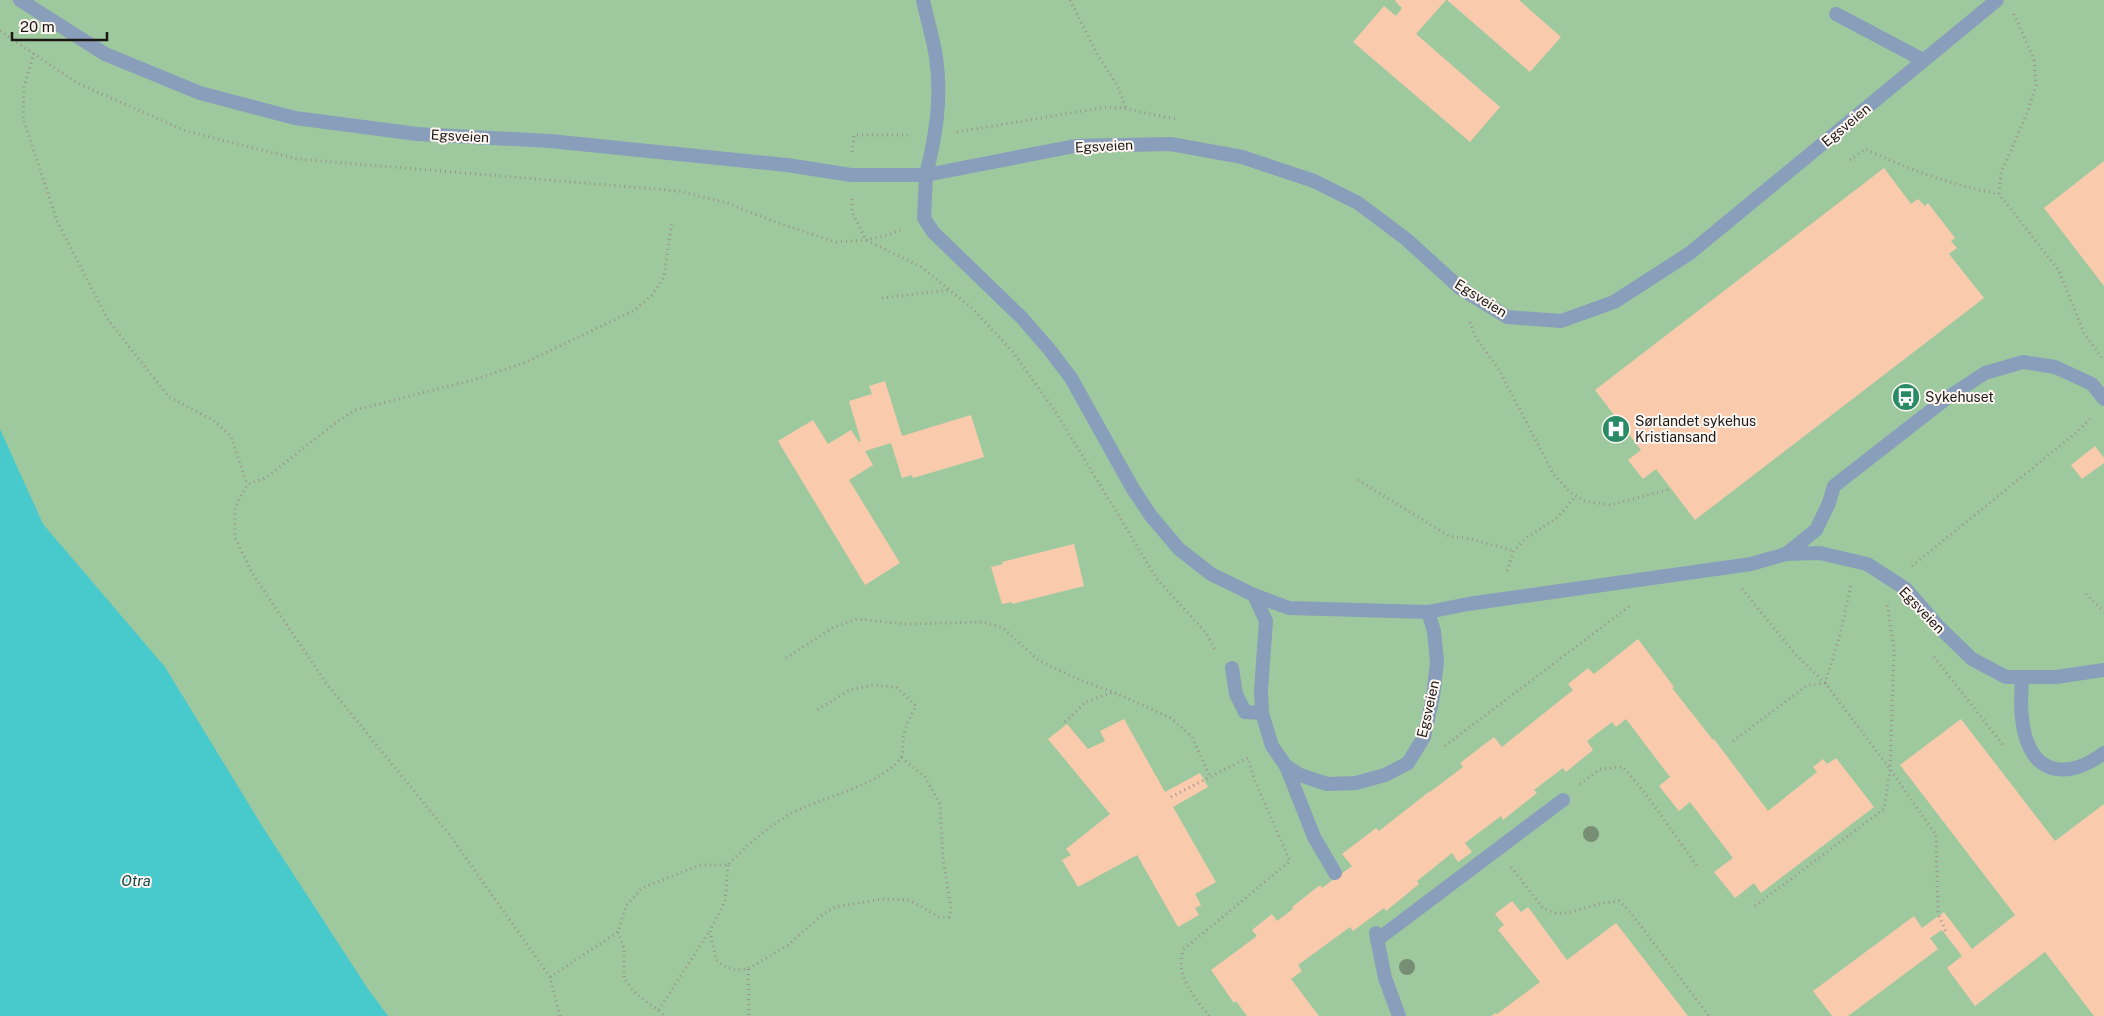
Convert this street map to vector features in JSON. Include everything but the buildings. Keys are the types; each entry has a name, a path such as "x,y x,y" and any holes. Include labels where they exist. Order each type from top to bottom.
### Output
{"street":[{"name":"Egsveien","path":"20,0 105,54 200,93 295,118 417,134 550,141 768,163 859,176 926,175 1075,146 1171,144 1242,157 1314,181 1358,203 1406,240 1460,288 1507,317 1561,321 1614,302 1690,254 1797,168 1988,3"},
{"path":"923,0 936,57 939,98 936,134 926,175 924,218"},
{"path":"1836,14 1923,60"},
{"name":"Egsveien","path":"924,218 943,244 1022,318 1049,349 1075,385 1133,489 1151,516 1179,549 1211,574 1254,595 1289,608 1428,612 1468,604 1752,564 1786,554 1820,553 1867,564 1906,589 1939,628 1972,659 2006,677 2056,677 2104,670"},
{"name":"Egsveien","path":"1786,554 1816,530 1829,503 1834,486 1947,398 1985,373 2023,362 2055,367 2092,384 2101,405"},
{"path":"1254,595 1266,621 1261,690 1262,713 1272,746 1286,766 1314,837 1335,873"},
{"name":"Egsveien","path":"1408,763 1424,737 1433,697 1437,662 1434,631 1428,612"},
{"path":"1232,668 1236,694 1245,712 1262,713"},
{"path":"2022,677 2021,707 2024,734 2030,750 2038,760 2055,769 2074,769 2091,762 2104,753"},
{"path":"1286,766 1300,775 1327,784 1356,783 1385,775 1408,763"},
{"path":"1400,1016 1385,978 1376,936 1497,850 1563,800"}],"path":[{"path":"1070,0 1096,54 1117,85 1126,108"},
{"path":"1999,194 2001,173 2027,113 2036,85 2034,60 2011,8"},
{"path":"0,31 77,83 186,131 298,159 679,191 727,203 778,224 836,242 888,236 912,226 924,218"},
{"path":"34,53 24,87 23,118 57,221 108,320 169,397 213,420 231,436 247,485"},
{"path":"954,133 1107,107 1126,108 1181,120"},
{"path":"852,157 854,135 918,135"},
{"path":"1850,160 1865,149 1893,162 1972,189 1999,194 2058,271 2084,334 2104,361"},
{"path":"852,193 852,212 866,240 921,267 972,308 1013,352 1056,414 1157,579 1206,633 1223,663 1232,668"},
{"path":"560,1016 550,977 449,834 326,683 252,573 235,537 235,507 247,485 267,477 334,424 355,410 473,380 524,363 635,310 652,295 664,277 672,220"},
{"path":"882,298 949,290"},
{"path":"1475,297 1470,321 1475,336 1499,370 1554,475 1576,496 1585,501 1610,505 1671,489"},
{"path":"1894,582 1916,562 2077,432 2101,405"},
{"path":"1358,480 1449,536 1471,539 1514,551"},
{"path":"1507,571 1514,551 1525,539 1558,517 1576,496"},
{"path":"1844,580 1860,585"},
{"path":"1824,683 1840,635 1852,581"},
{"path":"1748,584 1739,585 1796,655 1824,683 1890,769 1936,835 1938,913 1946,932"},
{"path":"2086,594 2104,612"},
{"path":"1755,906 1884,809 1890,769 1894,649 1886,597 1892,604"},
{"path":"1408,763 1447,746 1637,601"},
{"path":"786,658 834,627 857,619 906,624 983,622 1003,628 1038,660 1075,678 1113,692 1171,718 1192,737 1210,777"},
{"path":"1928,651 2007,751 2038,760"},
{"path":"1733,741 1808,685 1824,683"},
{"path":"659,1010 710,930 725,902 728,865 743,849 788,814 815,802 843,794 884,773 901,757 904,733 916,706 896,687 872,685 850,690 817,710"},
{"path":"1065,722 1086,702 1113,692"},
{"path":"1171,797 1272,746"},
{"path":"710,930 716,960 724,966 735,970 748,969 788,945 822,915 835,907 882,899 908,900 939,917 949,917 951,908 943,859 940,804 925,777 901,757"},
{"path":"1209,1016 1190,990 1182,970 1180,958 1184,949 1290,861 1255,781 1248,758"},
{"path":"1563,800 1576,786 1600,769 1623,767 1645,793 1697,866"},
{"path":"1497,850 1543,908 1554,913 1567,913 1603,903 1619,902 1630,912 1710,1016"},
{"path":"665,1016 634,992 624,978 624,948 618,932 626,906 642,888 700,865 728,865"},
{"path":"550,977 618,932"},
{"path":"748,969 749,1016"}],"green space":[{"path":"0,0 2104,0 2104,1016 70,1016 0,902"}],"water":[{"name":"Otra","path":"0,429 43,524 165,667 264,829 368,989 388,1016 0,1016"}],"place":[{"name":"Sykehuset","path":"1906,397"},
{"name":"Sørlandet sykehus Kristiansand","path":"1616,429"}]}
